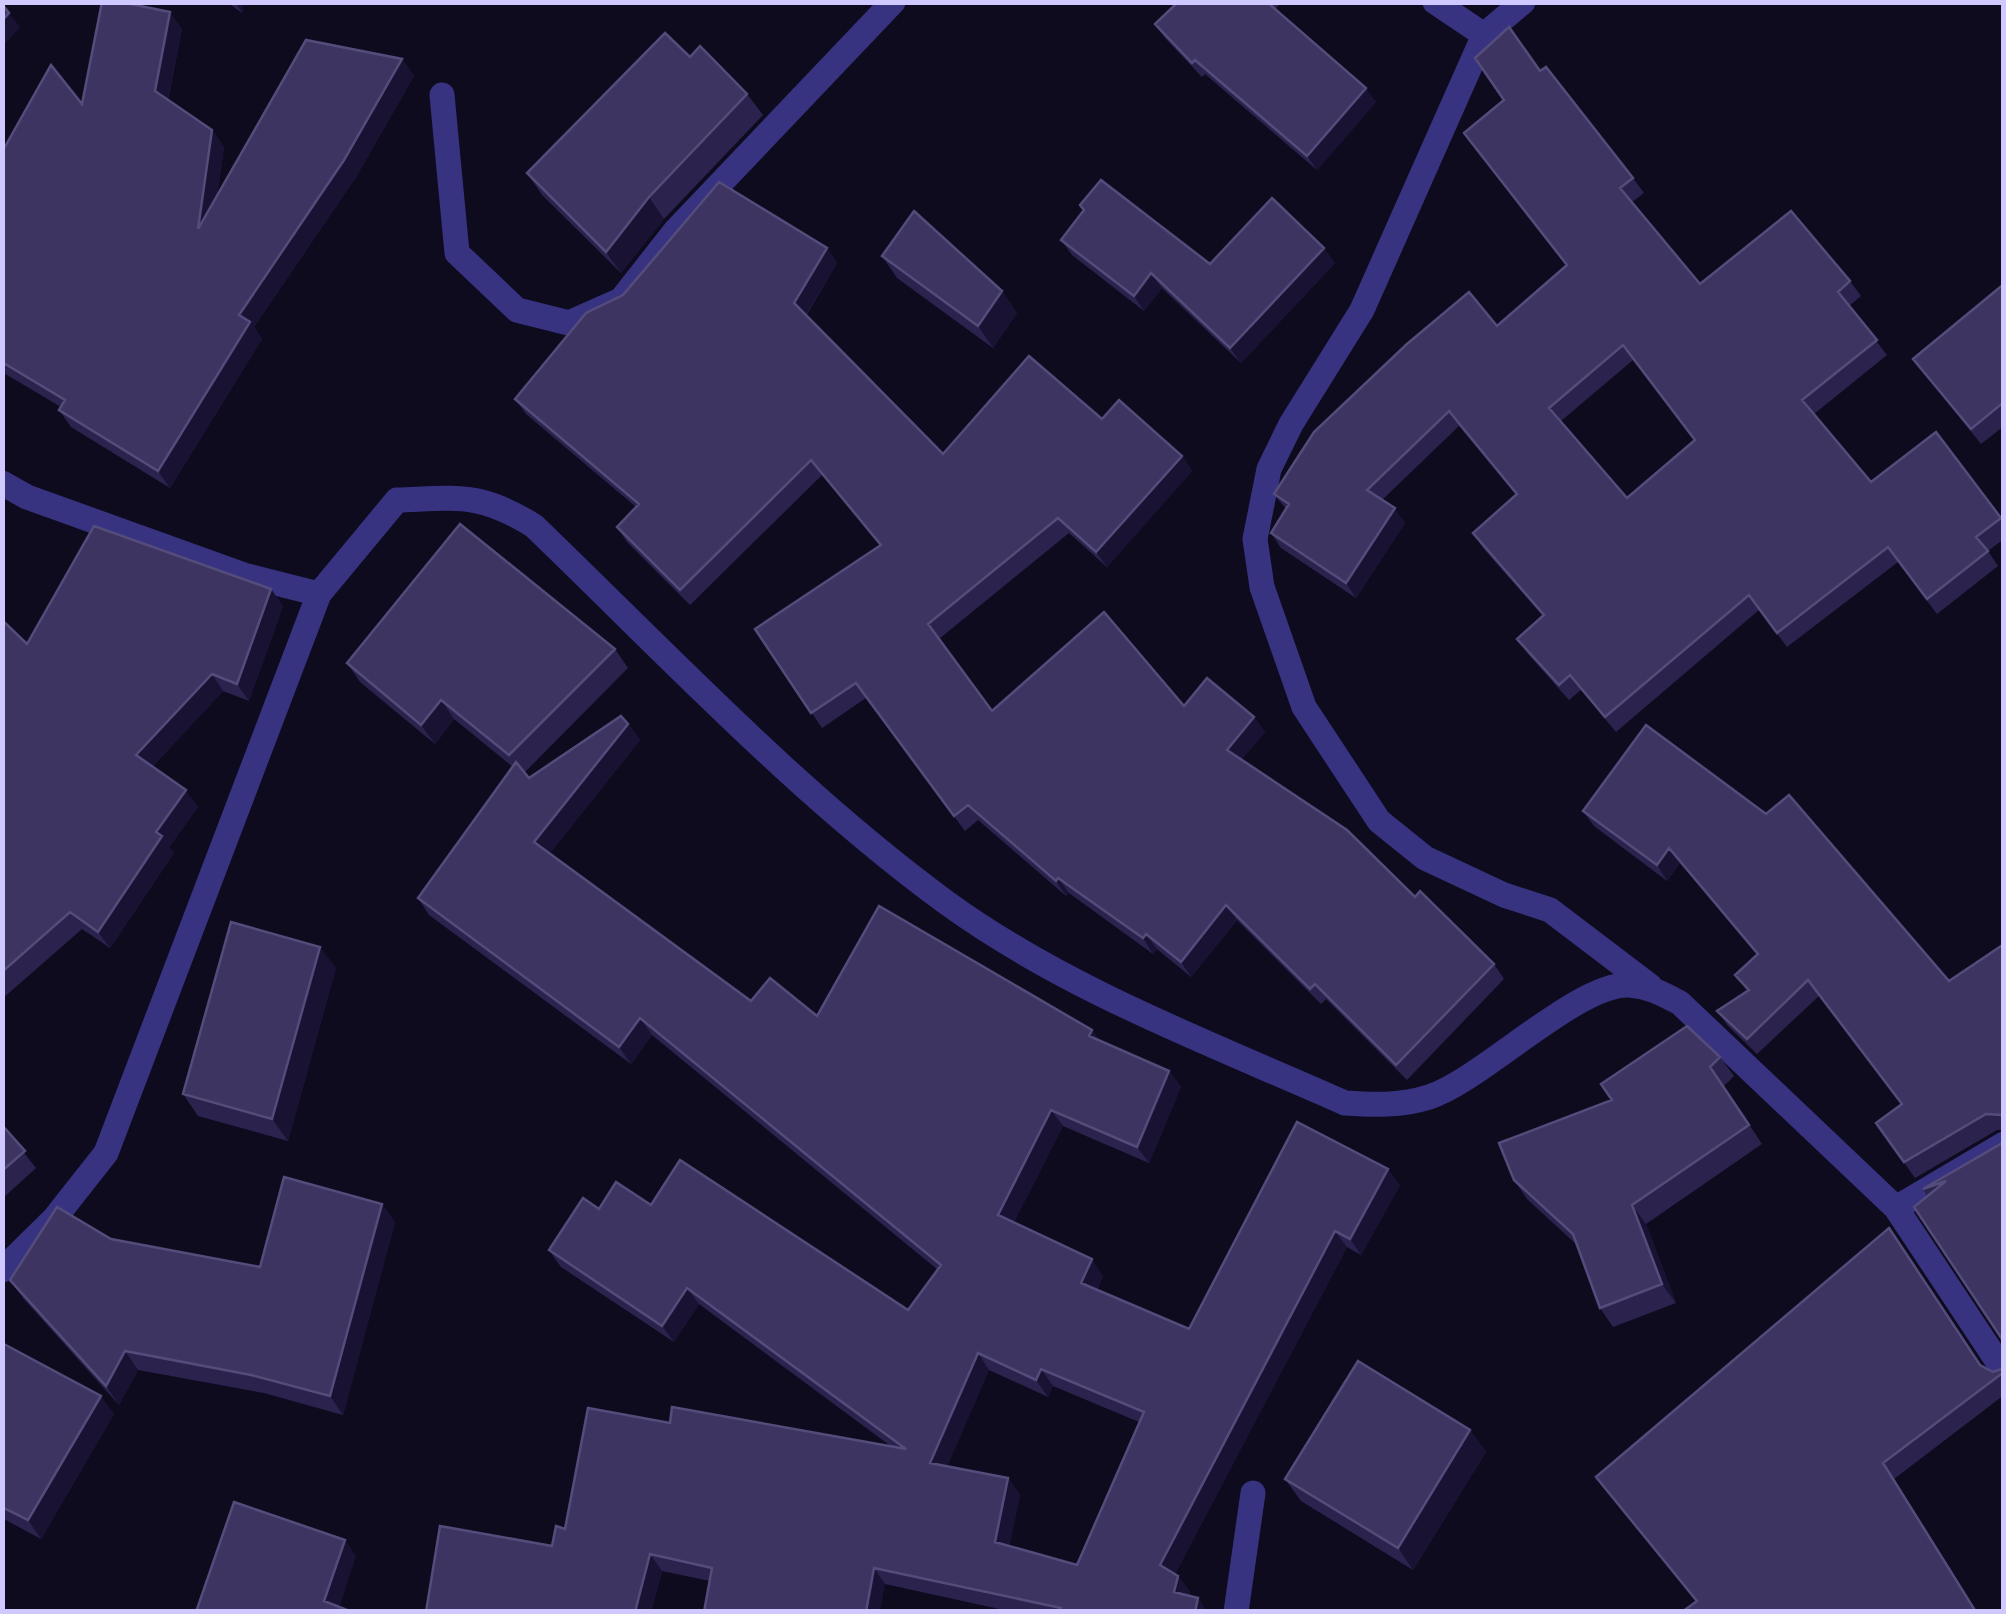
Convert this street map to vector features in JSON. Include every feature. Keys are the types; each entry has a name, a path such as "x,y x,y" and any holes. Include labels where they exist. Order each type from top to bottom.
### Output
{"street":[{"path":"442,95 457,253 517,310 569,323 621,300 676,230 894,2"},
{"path":"1436,2 1484,35"},
{"path":"1523,2 1484,35 1362,310 1291,424 1269,470 1255,539 1262,587 1304,708 1380,821 1425,858 1504,895 1550,910 1655,990 1680,1003 1896,1208 2004,1371"},
{"path":"2,482 27,497 212,564 319,594"},
{"path":"2,1270 54,1220 106,1152 319,594 397,500 465,497 497,502 534,526 827,808 949,904 1072,980 1345,1104 1390,1106 1432,1096 1592,997 1625,985 1655,990"},
{"path":"1896,1208 2004,1144"},
{"path":"1236,1612 1253,1494"}],"building":[{"path":"102,2 170,12 155,91 212,130 198,229 306,40 402,59 344,160 239,315 250,322 158,471 59,410 65,400 2,362 2,152 51,65 82,104"},
{"path":"1178,2 1267,2 1366,88 1307,156 1195,60 1192,63 1155,24"},
{"path":"1509,27 1540,71 1546,67 1633,178 1620,188 1700,284 1791,211 1850,281 1838,292 1877,340 1802,400 1871,482 1936,432 2001,518 1976,537 1988,551 1927,599 1888,547 1777,633 1749,595 1605,717 1570,675 1559,685 1517,639 1544,615 1473,533 1517,494 1449,411 1367,490 1395,508 1346,583 1271,533 1289,504 1274,494 1314,432 1407,344 1469,292 1497,326 1567,265 1464,133 1504,100 1475,58","holes":["1623,345 1695,440 1627,498 1549,408"]},
{"path":"665,33 690,57 700,46 747,94 649,197 606,252 527,173"},
{"path":"1101,180 1210,264 1272,198 1324,248 1230,348 1151,273 1134,296 1061,240 1084,210 1080,205"},
{"path":"719,182 827,248 794,303 943,454 1029,356 1102,419 1119,400 1182,456 1096,552 1058,518 928,624 992,711 1104,612 1184,706 1207,678 1254,717 1227,750 1347,830 1415,897 1420,891 1494,964 1396,1065 1315,984 1310,989 1226,905 1181,962 1146,934 1143,938 1058,878 1056,881 968,805 954,816 856,683 811,713 755,629 881,545 811,460 680,590 617,527 639,504 515,399 586,313 623,295"},
{"path":"914,211 1002,291 978,326 882,256"},
{"path":"2004,284 2004,402 1971,429 1913,359"},
{"path":"460,524 615,649 509,755 441,700 421,725 347,663"},
{"path":"94,526 271,589 237,684 212,674 136,755 186,790 156,832 162,836 98,932 70,912 2,972 2,620 27,644"},
{"path":"621,716 628,724 534,842 751,1001 770,978 817,1016 879,906 1092,1030 1089,1036 1169,1071 1137,1147 1051,1110 998,1215 1092,1259 1081,1283 1189,1329 1297,1122 1388,1169 1350,1239 1335,1231 1160,1565 1178,1576 1174,1592 1198,1598 1195,1612 1060,1612 1061,1608 874,1568 866,1612 704,1612 712,1568 650,1554 635,1612 426,1612 440,1526 552,1546 556,1526 565,1529 588,1408 670,1423 672,1407 906,1449 687,1288 662,1326 549,1250 583,1198 599,1209 616,1182 651,1205 680,1160 908,1310 941,1265 640,1018 619,1047 418,898 516,762 529,778","holes":["978,1353 1036,1380 1041,1369 1144,1412 1077,1565 995,1542 1008,1478 930,1463"]},
{"path":"1646,725 1766,814 1789,795 1949,981 2004,944 2004,1118 1986,1114 1904,1162 1876,1123 1902,1104 1808,980 1747,1039 1717,1011 1749,990 1735,975 1758,954 1669,848 1657,865 1583,811"},
{"path":"231,922 320,947 272,1119 183,1094"},
{"path":"1687,1026 1720,1057 1710,1067 1749,1125 1632,1205 1662,1284 1600,1308 1573,1234 1514,1180 1499,1143 1612,1100 1601,1084"},
{"path":"2,1125 25,1151 2,1171"},
{"path":"2004,1139 2004,1342 1914,1207 1946,1181 1923,1189"},
{"path":"284,1177 382,1204 330,1396 251,1375 125,1351 106,1386 10,1280 57,1207 111,1239 260,1267"},
{"path":"1889,1228 1980,1365 1993,1372 2004,1368 2004,1372 1883,1463 1976,1612 1682,1612 1697,1601 1596,1477"},
{"path":"2,1343 101,1396 28,1520 2,1507"},
{"path":"1358,1361 1470,1430 1398,1548 1285,1479"},
{"path":"234,1502 345,1540 324,1601 352,1612 196,1612"}]}
